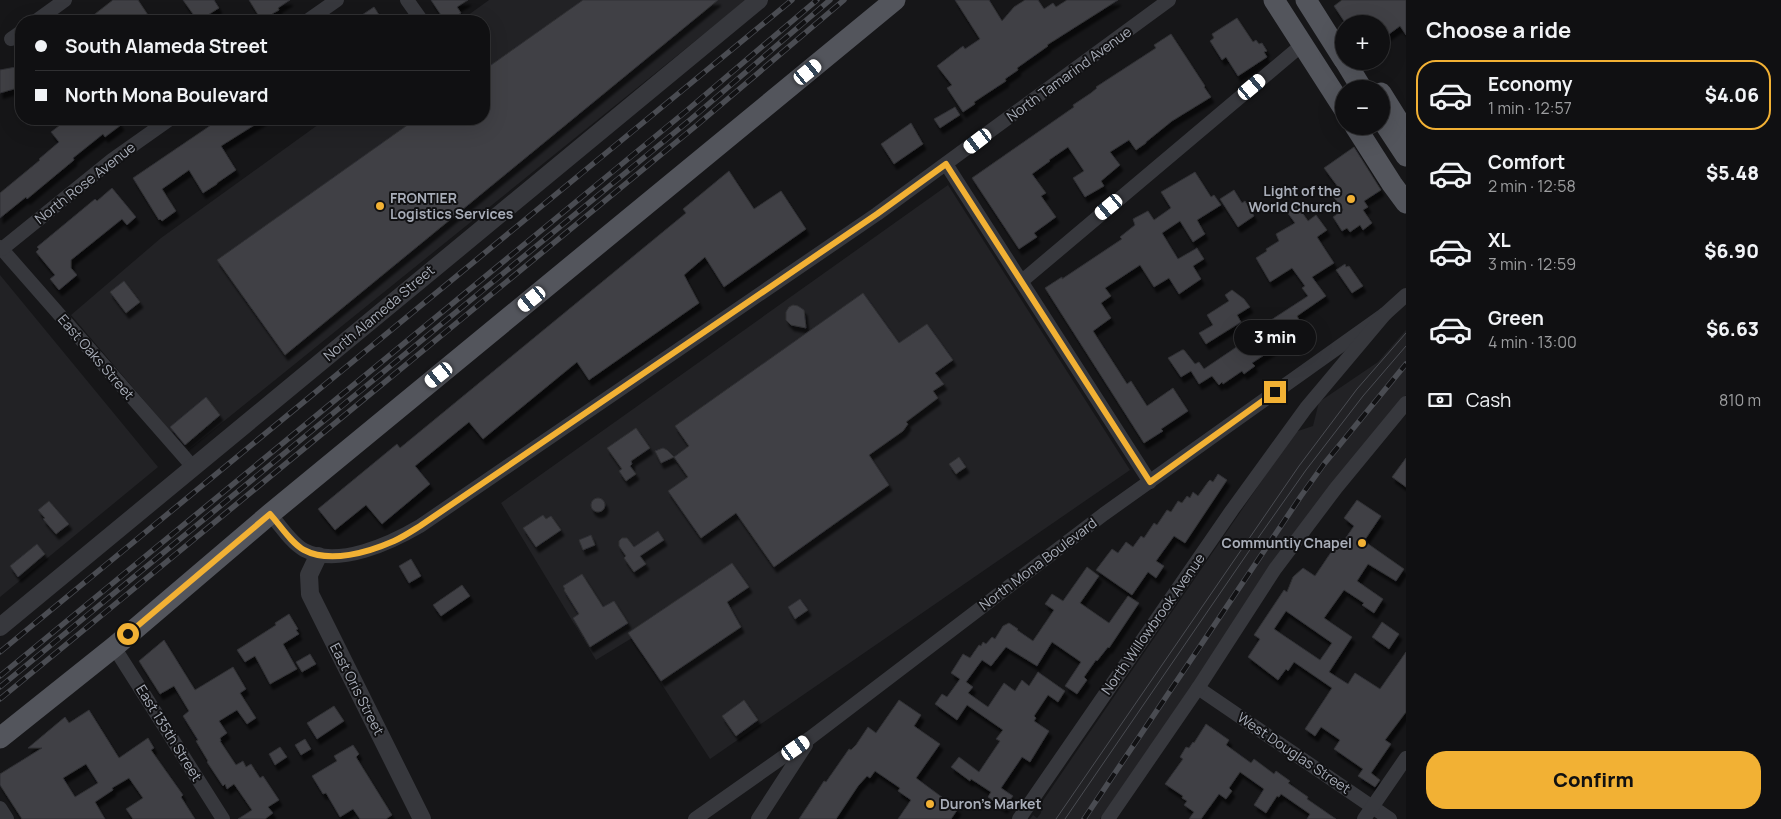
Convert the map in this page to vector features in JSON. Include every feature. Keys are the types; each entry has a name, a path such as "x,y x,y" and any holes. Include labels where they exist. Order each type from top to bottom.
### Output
{"main road":[{"path":"0,738 114,647 270,514 895,0"},
{"path":"1274,0 1335,95"},
{"path":"1288,0 1338,80"},
{"path":"1306,0 1335,47"},
{"path":"1323,0 1335,19"},
{"path":"1390,107 1406,132"},
{"path":"1390,132 1406,156"},
{"path":"1361,135 1406,203"},
{"path":"1374,135 1406,188"}],"street":[{"path":"44,15 65,0"},
{"path":"316,15 337,0"},
{"path":"407,0 418,15"},
{"name":"North Alameda Street","path":"0,627 759,0"},
{"name":"North Tamarind Avenue","path":"318,556 343,555 369,550 395,541 420,526 877,214 1169,0"},
{"path":"1022,281 1302,44"},
{"name":"North Rose Avenue","path":"1,248 112,160 162,125"},
{"path":"946,164 1150,482"},
{"name":"East Oaks Street","path":"1,248 193,467"},
{"name":"North Willowbrook Avenue","path":"1019,819 1232,510 1306,408 1385,314 1406,295"},
{"name":"North Mona Boulevard","path":"696,819 810,738 1104,514 1385,314"},
{"path":"1108,819 1198,688 1275,569 1336,488 1406,403"},
{"path":"270,514 302,549 318,556"},
{"name":"East Oris Street","path":"318,556 309,575 310,594 422,819"},
{"name":"East 135th Street","path":"114,647 223,819"},
{"name":"West Douglas Street","path":"1198,688 1390,819"},
{"path":"758,819 810,738"},
{"path":"1364,819 1406,758"},
{"path":"0,808 7,819"}],"shaded area":[{"path":"489,0 746,0 187,451 71,315 161,238 318,125 490,125 490,15 468,15"},
{"path":"948,185 1130,470 710,759 632,638 596,660 501,503"},
{"path":"0,275 158,467 0,597"},
{"path":"1406,330 1406,395 1328,488 1100,819 1030,819 1033,815 1037,818 1041,813 1042,802 1295,432 1313,426 1319,402 1378,362"}],"building":[{"path":"113,0 138,0 148,15 94,15"},
{"path":"183,0 214,0 219,8 208,15 194,15"},
{"path":"249,0 290,0 278,8 279,10 272,15 258,15"},
{"path":"431,0 468,0 457,7 461,13 458,15 441,15"},
{"name":"FRONTIER Logistics Services","path":"583,0 718,0 285,355 217,260 408,125 490,125 490,66"},
{"path":"955,0 989,0 1002,21 1014,7 1025,0 1038,0 1044,9 1053,3 1056,7 1067,0 1118,0 1047,45 1017,68 1018,70 1005,79 1006,81 974,102 975,104 963,112 947,88 952,85 937,66 963,46 965,49 980,39"},
{"path":"1342,0 1406,0 1406,35 1400,26 1390,33 1390,15 1340,15 1334,6"},
{"path":"374,7 379,15 362,15"},
{"path":"1237,18 1253,42 1256,40 1259,44 1262,43 1267,51 1264,52 1267,57 1238,76 1226,57 1222,60 1210,41 1214,38 1212,34"},
{"path":"1171,34 1211,97 1172,121 1136,150 1129,140 1110,152 1120,165 1101,181 1104,186 1085,197 1073,178 1084,171 1068,147 1049,160 1032,174 1046,193 1041,196 1056,217 1034,233 1037,237 1019,249 972,178 1074,107 1073,105 1091,93 1096,87 1156,48 1154,45"},
{"path":"15,67 15,89 0,93 0,70"},
{"path":"955,107 960,115 940,128 934,119"},
{"path":"911,123 923,144 894,164 881,144"},
{"path":"60,125 121,125 105,137 103,134 27,199 26,197 0,218 0,193 59,142 51,132"},
{"path":"211,125 254,125 221,146 236,170 217,184 203,193 189,170 162,189 176,211 162,221 159,220 133,178"},
{"path":"1354,147 1381,190 1364,201 1368,207 1363,210 1372,223 1363,230 1360,225 1350,232 1347,228 1342,231 1333,217 1343,210 1333,196 1341,191 1324,168"},
{"path":"729,171 754,209 781,191 806,229 724,287 705,257 684,275 699,303 589,380 577,362 483,439 469,422 415,466 430,484 382,524 366,505 335,530 318,509 397,444 400,448 686,213 683,209"},
{"path":"1195,172 1211,197 1214,195 1221,205 1197,220 1205,234 1193,242 1180,221 1162,233 1178,259 1197,248 1204,259 1193,266 1201,279 1179,294 1169,278 1154,287 1140,265 1105,288 1111,296 1101,303 1111,318 1093,331 1127,384 1131,381 1147,406 1173,388 1188,411 1144,443 1045,288 1062,277 1062,279 1122,239 1120,237 1135,225 1133,219 1148,211 1154,220 1171,208 1161,192"},
{"path":"112,188 136,217 127,225 122,219 71,260 71,268 77,275 59,290 50,279 55,275 36,252 39,249 37,247 95,199 97,201"},
{"path":"1234,190 1242,203 1245,201 1254,216 1238,227 1220,199"},
{"path":"1297,205 1308,221 1316,215 1327,230 1317,237 1334,263 1312,277 1326,296 1297,316 1302,326 1282,339 1284,342 1252,363 1255,366 1244,374 1242,371 1219,385 1212,376 1199,384 1191,371 1181,377 1168,358 1184,350 1195,364 1199,362 1204,369 1269,325 1268,322 1308,296 1302,288 1305,286 1292,268 1270,282 1256,258 1279,241 1276,234 1295,223 1287,212"},
{"path":"1345,264 1346,267 1349,266 1363,286 1352,293 1336,270"},
{"path":"124,281 140,302 126,313 110,292"},
{"path":"1232,290 1244,299 1250,307 1237,315 1241,322 1206,344 1199,333 1213,325 1207,315 1229,301 1225,295"},
{"path":"863,293 899,343 927,324 953,360 935,373 944,384 933,391 938,398 906,422 908,424 903,431 869,455 889,485 774,567 736,513 701,538 668,491 688,477 674,457 689,446 675,426"},
{"path":"793,305 804,310 806,328 791,325 786,320 786,312"},
{"path":"206,397 220,415 185,445 170,427"},
{"path":"636,428 650,448 631,461 632,464 630,466 636,474 626,481 619,471 622,469 607,448"},
{"path":"663,448 674,457 661,463 655,451"},
{"path":"959,457 966,467 956,474 949,464"},
{"path":"1406,458 1406,487 1392,477"},
{"path":"1218,474 1227,480 1185,543 1174,536 1156,561 1164,566 1156,578 1148,572 1132,595 1096,570 1112,549 1118,553 1126,542 1133,547 1141,536 1144,538 1154,523 1157,525 1167,510 1171,512 1178,501 1182,503 1187,496 1190,498 1193,492 1198,496 1208,482 1210,480 1213,482"},
{"path":"595,498 601,498 605,505 601,512 595,512 591,508 591,502"},
{"path":"1357,500 1381,516 1364,541 1404,569 1396,581 1368,564 1357,581 1383,599 1374,613 1362,605 1364,603 1344,590 1324,618 1352,637 1329,672 1348,684 1355,673 1380,689 1406,652 1406,712 1385,740 1391,744 1371,773 1380,780 1375,787 1358,776 1363,769 1334,749 1340,740 1321,727 1315,736 1305,729 1332,688 1294,662 1278,680 1248,657 1260,639 1254,635 1284,590 1287,592 1293,577 1303,568 1315,576 1340,539 1343,542 1354,526 1344,518","holes":["1286,611 1332,643 1320,660 1274,629"]},
{"path":"49,501 69,524 56,534 38,510"},
{"path":"543,515 546,519 551,516 561,530 536,547 523,528"},
{"path":"658,531 664,540 640,556 646,564 634,572 624,558 626,556 619,546 619,541 622,538 627,538 634,547"},
{"path":"591,535 595,545 583,550 579,540"},
{"path":"37,544 45,554 18,577 10,566"},
{"path":"411,559 421,576 409,583 399,566"},
{"path":"732,563 749,587 727,602 741,627 661,681 628,633"},
{"path":"1087,567 1099,576 1080,603 1109,623 1128,596 1139,603 1109,648 1096,660 1084,677 1087,680 1077,694 1065,686 1081,662 1052,642 1037,666 1006,647 991,666 982,660 966,682 973,687 968,693 988,707 1004,683 1015,691 1022,680 1029,686 1038,672 1065,691 1058,702 1048,695 1034,716 1036,718 1034,721 1049,731 1030,762 1022,757 1001,788 1013,796 1004,808 988,797 991,792 971,779 970,781 951,767 959,757 979,772 1000,741 996,739 1003,730 967,705 957,720 935,704 942,694 947,697 960,679 951,673 963,654 970,658 979,645 981,646 983,642 986,644 992,637 995,639 1003,626 1009,623 1033,641 1054,610 1045,604 1052,594 1063,601"},
{"path":"582,574 603,607 614,601 628,623 590,647 573,618 579,614 563,586"},
{"path":"462,585 470,596 441,616 433,605"},
{"path":"800,599 808,610 795,619 788,607"},
{"path":"289,614 299,634 283,644 297,669 270,684 255,656 245,662 237,650 276,625 275,623"},
{"path":"1382,622 1399,634 1389,649 1372,637"},
{"path":"164,640 195,690 233,667 246,689 240,693 256,718 247,724 237,710 219,721 227,733 220,738 220,741 236,765 243,761 246,767 251,764 260,778 263,776 279,800 268,807 273,813 265,819 238,819 252,810 234,784 227,789 225,784 223,786 207,762 196,741 198,740 183,716 189,711 174,686 160,694 139,661"},
{"path":"310,654 316,664 302,672 296,662"},
{"path":"744,700 758,720 736,736 722,716"},
{"path":"899,700 921,715 914,726 940,744 916,778 958,809 951,819 898,819 911,800 898,791 900,788 875,771 870,778 867,776 858,786 836,819 799,819 824,781 826,782 849,749 851,750 856,745 868,727 876,733"},
{"path":"334,706 344,721 317,739 307,723"},
{"path":"89,710 119,758 148,738 154,748 151,750 183,795 181,797 195,819 133,819 126,809 143,798 129,778 112,788 113,790 95,802 105,819 22,819 0,785 0,774 42,748 28,748 65,717 69,723","holes":["86,764 98,783 75,797 63,778"]},
{"path":"1206,724 1229,740 1226,745 1251,763 1254,759 1274,774 1276,771 1290,781 1288,783 1308,797 1307,799 1336,819 1307,819 1310,814 1281,794 1279,797 1277,796 1266,813 1254,805 1264,789 1240,772 1229,788 1232,791 1226,799 1219,794 1201,819 1189,819 1194,812 1184,805 1187,801 1182,798 1183,796 1165,784 1183,759 1180,757 1186,747 1189,748 1194,743"},
{"path":"305,739 311,749 301,755 295,745"},
{"path":"353,745 359,754 356,757 392,815 386,819 360,819 353,809 340,817 326,793 323,794 312,776 337,761 334,756"},
{"path":"280,747 287,757 275,765 269,754"}],"tram line":[{"path":"1056,819 1299,466 1357,389 1406,333"},
{"path":"1065,819 1306,470 1363,396 1406,346"}],"railway":[{"path":"0,652 792,0"},
{"path":"0,676 685,112 817,0"},
{"path":"0,687 691,119 830,0"},
{"path":"0,699 697,125 844,0"},
{"path":"1084,819 1301,496 1324,464 1406,364"}],"place":[{"name":"Light of the World Church","path":"1351,199"},
{"name":"FRONTIER Logistics Services","path":"380,206"},
{"name":"Communtiy Chapel","path":"1362,543"},
{"name":"Duron's Market","path":"930,804"}],"route":[{"path":"128,634 270,514 302,549 318,556 343,555 369,550 395,541 420,526 861,225 946,164 1150,482 1275,392"}]}
